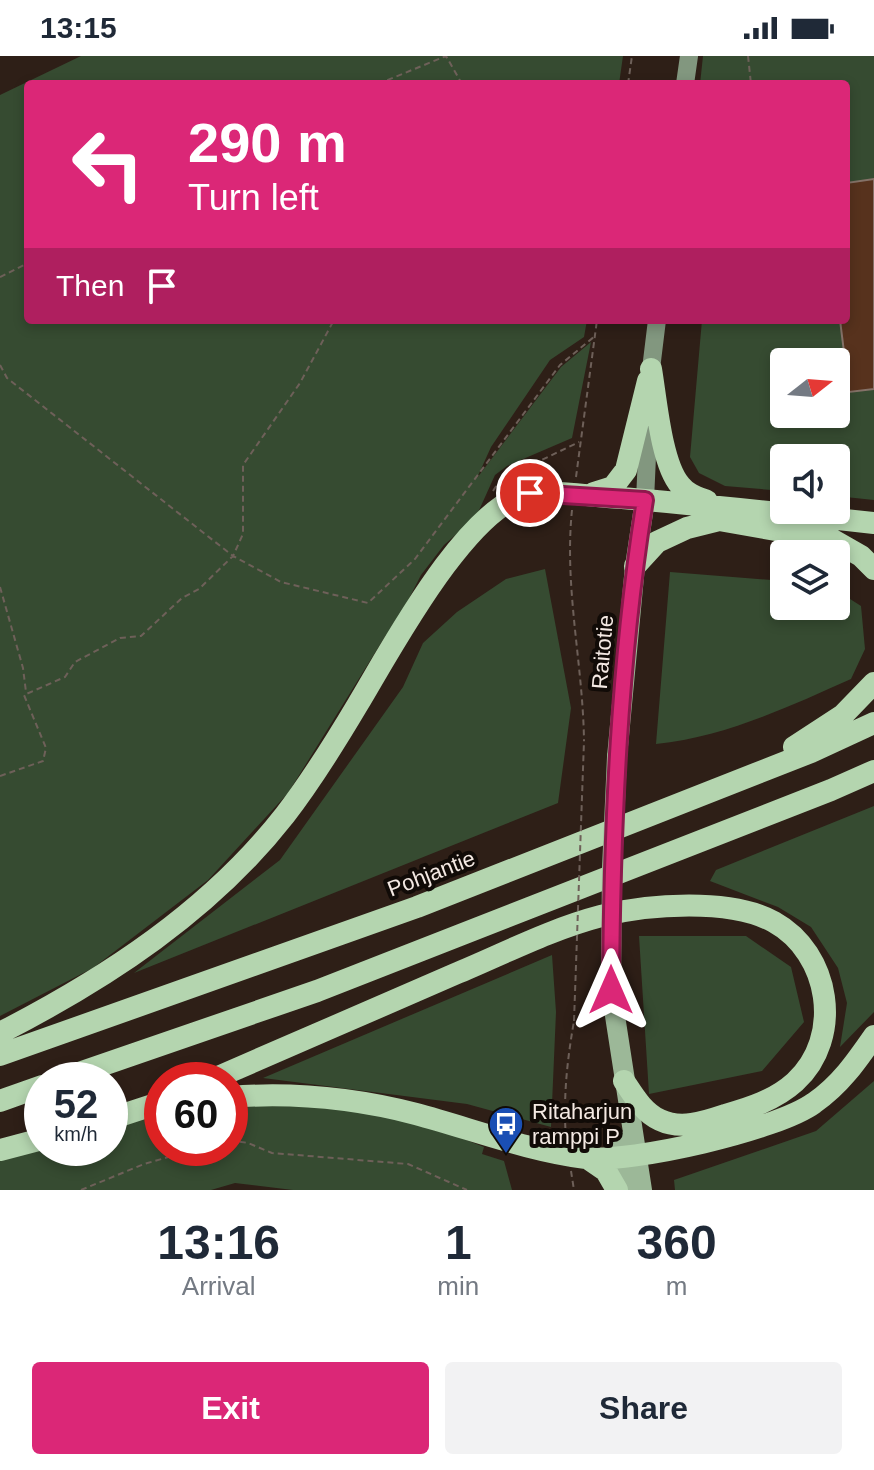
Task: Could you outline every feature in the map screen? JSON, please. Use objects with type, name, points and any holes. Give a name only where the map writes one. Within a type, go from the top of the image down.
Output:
[{"type":"highway","points":[[576,494],[613,487],[626,470],[651,369]]},
{"type":"highway","points":[[651,369],[661,435],[671,470],[689,494],[719,506]]},
{"type":"highway","points":[[0,1033],[46,1009],[160,937],[247,860],[286,814],[356,708],[414,610],[465,540],[506,505],[530,493],[576,494],[874,523]]},
{"type":"highway","points":[[635,566],[657,542],[687,528],[719,520],[833,540],[861,556],[874,569]]},
{"type":"highway","points":[[739,780],[843,715],[874,683]]},
{"type":"highway","name":"Pohjantie","points":[[0,1055],[417,907],[739,780],[874,723]]},
{"type":"highway","points":[[111,1062],[317,991],[874,771]]},
{"type":"highway","points":[[248,1064],[526,944],[601,916],[667,907],[730,909],[776,923],[804,947],[823,985],[824,1024],[815,1055],[807,1069],[784,1091],[744,1109],[698,1123],[678,1125],[650,1114],[624,1081]]},
{"type":"highway","points":[[578,1160],[628,1157],[772,1124],[812,1105],[844,1078],[874,1036]]},
{"type":"highway","points":[[0,1101],[24,1092]]},
{"type":"highway","points":[[248,1095],[343,1098],[418,1115],[578,1160],[606,1171],[617,1190]]},
{"type":"highway","points":[[0,1150],[24,1144]]},
{"type":"main road","points":[[686,80],[689,56]]},
{"type":"main road","name":"Raitotie","points":[[642,1190],[628,1157],[609,1051],[612,869],[617,757],[635,566],[645,500],[651,369],[657,324]]},
{"type":"main road","name":"Raitotie","points":[[611,990],[624,1081],[628,1157],[626,1190]]},
{"type":"path","points":[[388,80],[446,56],[460,80]]},
{"type":"path","points":[[629,80],[632,56]]},
{"type":"path","points":[[748,56],[751,80]]},
{"type":"path","points":[[0,277],[24,265]]},
{"type":"path","points":[[26,693],[65,677],[75,662],[120,638],[141,636],[182,598],[199,589],[233,556],[243,534],[243,465],[300,383],[332,324]]},
{"type":"path","points":[[567,1146],[564,1106],[566,1068],[574,1021],[584,741],[584,699],[568,572],[596,324]]},
{"type":"path","points":[[0,365],[7,378],[233,556],[281,582],[368,603],[415,559],[560,365],[595,336]]},
{"type":"path","points":[[492,493],[500,480],[581,441]]},
{"type":"path","points":[[0,587],[23,668],[24,695],[46,748],[43,761],[0,776]]},
{"type":"path","points":[[248,1143],[272,1153],[408,1164],[467,1190]]},
{"type":"path","points":[[574,1190],[578,1160]]},
{"type":"path","points":[[81,1190],[144,1164]]},
{"type":"green space","points":[[81,56],[623,56],[620,80],[31,80]]},
{"type":"green space","points":[[703,56],[874,56],[874,500],[850,497],[850,444],[770,444],[770,490],[725,486],[699,473],[690,457],[702,324],[850,324],[850,80],[700,80]]},
{"type":"green space","points":[[24,83],[24,324],[586,324],[584,337],[550,360],[491,447],[477,478],[561,367],[591,342],[572,438],[507,466],[495,475],[476,517],[444,545],[421,575],[391,634],[386,635],[288,793],[208,880],[93,968],[0,1016],[0,95]]},
{"type":"green space","points":[[545,569],[571,708],[558,803],[134,973],[280,860],[403,687],[423,643],[457,612],[506,579]]},
{"type":"green space","points":[[670,572],[770,580],[770,620],[850,620],[850,599],[861,606],[865,649],[851,679],[731,728],[656,744]]},
{"type":"green space","points":[[874,806],[874,1012],[840,1047],[847,1003],[838,968],[811,927],[778,907],[710,881],[716,870]]},
{"type":"green space","points":[[639,936],[746,936],[791,967],[804,1022],[762,1071],[649,1094]]},
{"type":"green space","points":[[552,955],[556,1012],[551,1127],[467,1104],[263,1078]]},
{"type":"green space","points":[[874,1081],[874,1190],[675,1190],[674,1180],[816,1131]]},
{"type":"green space","points":[[248,1102],[342,1105],[451,1134],[484,1147],[482,1154],[504,1161],[512,1190],[293,1190],[235,1183],[211,1190],[0,1190],[0,1155],[24,1151],[24,1166],[128,1166],[128,1121],[144,1117],[144,1166],[248,1166]]},
{"type":"building","points":[[874,179],[874,389],[850,392],[850,348],[844,348],[840,324],[850,324],[850,182]]},
{"type":"place","name":"Ritaharjun ramppi P","points":[[506,1155]]},
{"type":"route","points":[[530,493],[645,500],[635,566],[617,757],[611,990]]}]
